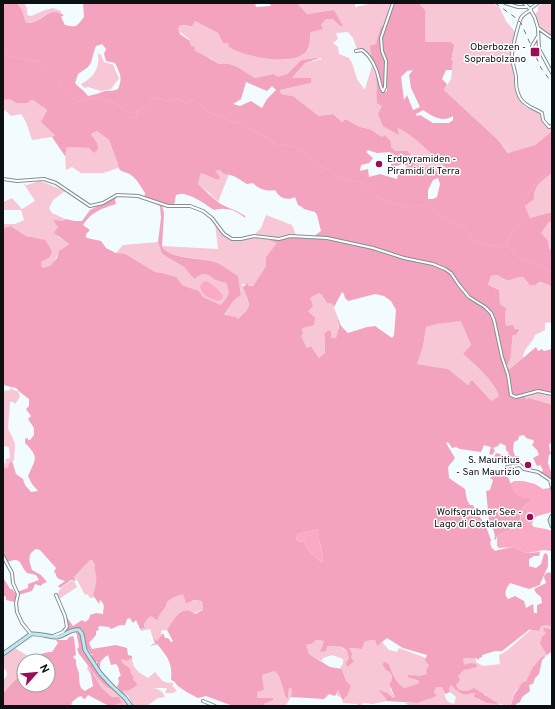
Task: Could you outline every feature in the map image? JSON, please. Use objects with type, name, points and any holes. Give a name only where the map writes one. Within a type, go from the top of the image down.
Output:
[{"type":"main road","points":[[552,516],[550,520],[552,526]]},
{"type":"main road","points":[[3,654],[31,634],[36,633],[61,636],[74,629],[79,630],[81,632],[83,646],[100,673],[131,706]]},
{"type":"street","points":[[356,51],[362,50],[366,53],[377,72],[382,90],[384,90],[386,61],[382,51],[381,38],[393,3]]},
{"type":"street","points":[[505,3],[518,7],[526,6]]},
{"type":"street","points":[[524,3],[535,18],[538,28],[539,49],[552,74]]},
{"type":"street","points":[[538,3],[521,18],[512,48],[512,58],[516,79],[515,86],[516,91],[524,103],[542,114],[544,123],[549,127],[552,126]]},
{"type":"street","points":[[538,28],[552,38]]},
{"type":"street","points":[[532,46],[538,36]]},
{"type":"street","points":[[3,179],[17,181],[44,179],[56,183],[90,206],[102,204],[117,195],[124,195],[138,196],[168,206],[196,208],[208,214],[224,234],[232,239],[241,239],[254,236],[279,239],[290,236],[327,238],[374,248],[404,258],[439,266],[451,273],[469,297],[485,307],[491,314],[494,320],[502,357],[508,375],[511,395],[516,397],[538,391],[552,394]]},
{"type":"street","points":[[507,467],[520,464],[524,468],[538,472],[550,480],[552,488]]},
{"type":"street","points":[[3,556],[12,572],[12,583],[18,594],[16,612],[22,623],[31,634]]},
{"type":"street","points":[[53,636],[63,632],[68,626],[56,595]]},
{"type":"street","points":[[203,701],[215,706]]},
{"type":"shaded area","points":[[3,3],[17,3],[22,10],[26,23],[35,22],[52,12],[55,12],[64,15],[61,17],[65,25],[76,26],[84,17],[83,3],[255,3],[256,7],[271,6],[269,3],[297,3],[307,14],[334,10],[343,26],[340,26],[332,19],[326,19],[321,25],[323,29],[310,33],[310,43],[308,49],[303,55],[294,58],[270,59],[245,54],[228,46],[229,44],[223,43],[218,33],[195,21],[192,26],[181,25],[178,28],[180,34],[190,41],[191,45],[195,48],[194,50],[219,64],[229,64],[255,78],[273,74],[278,77],[287,74],[301,60],[323,57],[305,63],[292,78],[311,78],[311,83],[280,90],[281,94],[293,96],[319,116],[333,114],[342,122],[345,119],[360,127],[370,129],[382,137],[385,135],[391,142],[391,147],[395,151],[408,151],[417,166],[430,168],[446,174],[449,173],[448,170],[412,137],[398,128],[399,135],[383,126],[378,114],[382,106],[377,103],[376,75],[383,93],[387,91],[387,60],[381,45],[384,32],[395,3],[419,3],[425,10],[425,42],[451,42],[454,45],[451,60],[453,61],[452,70],[446,70],[442,79],[447,84],[444,90],[498,140],[508,153],[535,145],[552,131],[552,173],[539,184],[534,194],[534,199],[525,206],[530,218],[552,212],[552,223],[549,222],[541,233],[548,241],[549,249],[552,248],[552,287],[540,282],[535,285],[530,285],[523,277],[505,280],[498,275],[491,276],[488,285],[499,290],[500,304],[506,308],[506,326],[513,325],[515,329],[519,329],[516,335],[513,335],[510,360],[508,364],[505,365],[494,322],[501,357],[508,375],[511,396],[516,398],[524,395],[526,399],[529,398],[552,404],[552,441],[549,445],[552,455],[549,454],[548,463],[552,475],[552,485],[551,481],[541,473],[543,470],[540,465],[537,466],[533,458],[539,455],[537,450],[532,445],[534,442],[533,440],[526,438],[524,435],[519,436],[518,440],[514,442],[513,450],[515,456],[519,456],[521,461],[515,462],[509,458],[494,457],[496,453],[506,456],[509,453],[506,450],[506,446],[500,443],[498,446],[493,448],[495,451],[492,455],[489,454],[491,447],[484,445],[481,452],[456,447],[452,448],[448,442],[446,443],[455,458],[448,467],[449,478],[465,489],[467,500],[470,505],[473,505],[476,512],[485,524],[491,540],[490,544],[492,548],[496,551],[513,547],[527,553],[540,552],[539,556],[534,556],[529,559],[529,566],[536,568],[541,564],[544,554],[546,553],[548,556],[548,566],[540,585],[529,589],[510,583],[507,587],[506,597],[508,599],[515,596],[524,601],[526,608],[533,604],[534,613],[537,613],[537,605],[542,603],[541,597],[534,589],[546,583],[544,577],[545,574],[549,572],[552,574],[552,625],[549,627],[548,625],[541,626],[539,631],[530,629],[502,651],[495,651],[482,655],[479,660],[476,658],[463,658],[464,665],[471,663],[476,664],[477,667],[464,670],[458,676],[460,680],[456,685],[459,690],[468,691],[474,688],[497,704],[488,703],[474,697],[475,693],[461,693],[451,685],[449,689],[450,692],[445,694],[442,687],[436,687],[434,692],[437,696],[417,703],[387,701],[379,690],[387,693],[393,698],[395,697],[389,684],[392,676],[382,664],[385,662],[389,664],[397,681],[405,688],[419,683],[419,681],[408,677],[408,675],[418,676],[427,674],[426,671],[429,665],[425,661],[427,655],[403,648],[387,638],[377,646],[375,640],[365,641],[362,649],[349,648],[352,654],[351,658],[354,661],[347,667],[346,663],[349,658],[345,649],[337,646],[327,646],[326,651],[320,652],[324,641],[316,640],[312,644],[306,645],[309,654],[330,667],[342,669],[346,681],[351,686],[347,696],[343,700],[338,690],[335,696],[329,694],[324,699],[291,697],[292,689],[289,688],[288,698],[286,698],[279,676],[275,671],[262,675],[264,690],[257,692],[257,697],[273,698],[273,700],[264,704],[264,706],[233,706],[206,696],[198,698],[183,690],[171,680],[170,664],[166,656],[157,644],[150,646],[155,643],[153,638],[157,641],[163,633],[165,638],[168,638],[171,642],[173,641],[167,630],[178,614],[186,610],[195,614],[203,610],[202,601],[193,600],[186,603],[183,594],[172,598],[167,602],[158,619],[156,620],[151,616],[145,623],[145,628],[140,629],[136,620],[133,623],[130,618],[127,619],[125,625],[120,625],[111,629],[109,627],[98,627],[99,630],[96,631],[96,635],[89,643],[92,649],[116,645],[127,648],[128,655],[132,656],[132,658],[127,661],[121,659],[122,662],[131,670],[130,672],[134,678],[133,679],[138,685],[128,691],[123,690],[124,694],[117,687],[119,682],[118,678],[121,675],[118,667],[116,664],[111,665],[108,655],[100,662],[102,673],[97,665],[97,661],[94,661],[91,656],[93,654],[91,654],[84,644],[83,631],[81,629],[74,628],[64,632],[68,628],[66,616],[73,626],[82,620],[85,622],[89,619],[90,615],[96,613],[103,614],[103,603],[100,600],[99,604],[93,595],[96,585],[96,578],[94,568],[95,565],[92,560],[90,560],[74,577],[76,581],[71,580],[60,588],[58,586],[65,581],[56,576],[54,572],[56,568],[40,550],[36,549],[30,555],[32,570],[41,575],[47,582],[41,586],[35,584],[32,591],[18,595],[17,592],[28,588],[28,584],[39,580],[36,575],[27,573],[18,560],[7,562],[3,554],[3,467],[8,468],[12,461],[16,474],[23,479],[25,485],[31,492],[38,491],[28,476],[35,459],[33,452],[25,443],[25,439],[28,438],[28,440],[30,440],[34,435],[34,428],[28,419],[31,416],[26,409],[29,406],[29,399],[16,388],[3,385],[3,228],[11,226],[26,236],[45,240],[52,251],[50,257],[41,262],[41,266],[44,268],[51,265],[57,258],[59,251],[69,244],[54,233],[58,227],[53,220],[63,221],[65,219],[82,221],[90,210],[117,196],[115,200],[116,204],[97,211],[86,221],[83,225],[90,230],[86,234],[86,237],[101,241],[106,248],[116,253],[125,254],[155,272],[176,277],[182,285],[199,291],[203,297],[221,305],[228,295],[226,283],[215,280],[209,275],[202,274],[194,279],[184,267],[162,254],[158,242],[161,218],[160,206],[147,200],[162,205],[164,213],[162,246],[166,251],[178,256],[217,263],[238,276],[241,295],[234,300],[224,315],[236,317],[238,319],[246,311],[249,304],[243,287],[247,283],[249,286],[253,286],[266,266],[266,257],[277,243],[269,240],[279,240],[290,236],[313,237],[321,231],[315,212],[304,209],[298,205],[295,197],[289,199],[284,198],[275,190],[263,190],[253,183],[247,184],[233,176],[224,174],[220,170],[215,171],[220,177],[218,180],[201,173],[198,184],[219,203],[242,214],[245,218],[231,210],[214,210],[196,198],[185,194],[176,195],[174,206],[144,198],[145,193],[139,183],[129,174],[119,169],[109,140],[97,131],[91,134],[97,143],[98,149],[94,153],[89,148],[67,147],[65,156],[52,137],[55,135],[41,122],[47,111],[35,101],[31,100],[27,103],[16,103],[10,99],[3,100]],"holes":[[[102,44],[106,49],[104,54],[106,61],[115,63],[121,78],[118,89],[88,96],[75,83],[78,74],[90,65],[96,46]],[[413,70],[409,75],[411,88],[420,107],[413,110],[407,95],[404,100],[401,77],[407,71]],[[246,82],[267,91],[272,86],[276,90],[267,99],[262,108],[251,101],[240,106],[233,104],[241,99]],[[423,110],[441,119],[453,116],[453,120],[449,123],[433,123],[420,115],[417,116],[416,114]],[[368,150],[377,153],[390,152],[393,157],[390,169],[402,164],[408,166],[398,172],[397,179],[380,174],[369,177],[368,169],[360,171],[361,165],[369,163],[373,158],[366,152]],[[438,178],[440,184],[437,197],[428,199],[428,190],[433,180]],[[342,292],[348,301],[375,294],[384,296],[391,301],[396,310],[394,335],[392,338],[375,326],[348,333],[341,326],[337,316],[339,326],[336,338],[331,338],[331,331],[328,330],[324,334],[325,353],[319,358],[311,346],[307,348],[301,336],[303,333],[302,328],[314,325],[315,318],[308,311],[313,306],[310,298],[319,293],[327,303],[331,303],[334,307]],[[461,321],[471,345],[463,354],[488,378],[499,396],[491,401],[472,380],[468,385],[448,369],[417,364],[423,347],[426,327]],[[319,529],[319,539],[323,558],[322,563],[307,549],[304,542],[298,541],[296,538],[298,534]]]},
{"type":"shaded area","points":[[17,3],[24,3],[27,8],[27,15],[31,16],[53,8],[61,11],[61,13],[48,13],[36,21],[26,23],[22,10]]},
{"type":"shaded area","points":[[297,3],[355,3],[355,7],[373,3],[393,3],[384,27],[381,26],[372,61],[363,49],[357,49],[353,38],[348,32],[336,33],[338,39],[333,43],[338,47],[339,54],[349,58],[357,79],[364,89],[372,66],[376,75],[376,89],[382,106],[399,134],[398,128],[412,136],[448,170],[449,173],[442,174],[417,166],[408,151],[395,151],[382,137],[370,129],[360,127],[345,119],[342,122],[333,114],[319,116],[293,96],[281,94],[280,90],[311,83],[292,78],[305,63],[322,59],[320,57],[301,60],[287,74],[278,78],[273,74],[255,78],[232,66],[219,64],[211,58],[194,50],[189,39],[179,31],[178,28],[181,25],[186,26],[195,21],[218,33],[223,43],[285,60],[303,55],[309,49],[310,33],[321,25],[326,19],[331,19],[340,26],[334,10],[307,14]]},
{"type":"shaded area","points":[[419,3],[493,3],[500,8],[506,21],[516,33],[511,50],[515,90],[524,106],[542,113],[546,123],[552,125],[552,131],[535,145],[509,153],[498,140],[444,90],[451,79],[453,62],[451,60],[451,42],[425,42],[425,10]]},
{"type":"shaded area","points":[[542,3],[552,3],[552,36],[540,27],[535,14],[538,11],[538,7]]},
{"type":"shaded area","points":[[381,26],[384,27],[380,41],[386,68],[383,89],[379,74],[372,61],[370,46],[376,44]]},
{"type":"shaded area","points":[[98,53],[101,55],[104,62],[114,65],[119,78],[111,89],[101,91],[88,87],[84,88],[81,84],[95,72],[98,63]]},
{"type":"shaded area","points":[[10,99],[16,103],[31,100],[36,101],[47,111],[55,135],[52,137],[32,140],[26,122],[21,114],[11,116],[5,110],[3,111],[3,100]]},
{"type":"shaded area","points":[[97,131],[109,140],[118,164],[118,168],[103,173],[81,173],[72,167],[66,170],[65,154],[67,147],[89,148],[94,152],[91,134]]},
{"type":"shaded area","points":[[220,170],[229,174],[218,202],[198,184],[201,173],[218,180],[219,177],[214,171]]},
{"type":"shaded area","points":[[552,173],[552,212],[530,218],[525,206],[534,199],[535,191],[539,184]]},
{"type":"shaded area","points":[[39,181],[65,191],[53,200],[49,208],[52,213],[65,219],[58,227],[57,236],[69,244],[60,251],[52,264],[44,268],[41,266],[41,262],[50,257],[45,241],[26,236],[11,226],[3,228],[3,222],[5,224],[15,224],[24,220],[21,210],[3,210],[3,202],[12,198],[22,209],[35,201],[24,184],[27,185]]},
{"type":"shaded area","points":[[266,215],[292,225],[296,235],[279,239],[256,236],[255,234],[261,228]]},
{"type":"shaded area","points":[[549,222],[552,223],[552,248],[549,249],[541,233]]},
{"type":"shaded area","points":[[215,223],[219,230],[227,237],[256,237],[278,243],[266,257],[266,266],[253,286],[241,284],[244,288],[249,305],[247,310],[238,319],[236,317],[224,316],[234,300],[241,295],[239,281],[209,261],[175,255],[169,253],[162,246],[218,249]]},
{"type":"shaded area","points":[[158,242],[162,254],[184,267],[194,279],[202,274],[210,275],[215,280],[226,283],[228,295],[221,305],[203,297],[199,291],[182,285],[162,273],[155,272],[116,253],[123,245]]},
{"type":"shaded area","points":[[498,275],[504,280],[523,277],[528,283],[535,285],[544,283],[552,287],[552,322],[545,323],[545,330],[535,335],[524,351],[523,358],[511,368],[507,369],[505,365],[510,356],[513,338],[518,329],[506,326],[506,308],[500,304],[499,290],[488,285],[491,276]]},
{"type":"shaded area","points":[[204,281],[209,282],[217,289],[223,296],[222,299],[219,301],[210,298],[203,293],[200,286]]},
{"type":"shaded area","points":[[319,293],[327,303],[331,303],[336,312],[338,328],[336,338],[331,338],[331,331],[328,330],[324,334],[325,354],[319,358],[311,346],[307,348],[300,336],[303,333],[302,328],[311,314],[308,311],[310,298]]},
{"type":"shaded area","points":[[461,320],[471,345],[464,355],[488,378],[499,396],[491,402],[472,380],[468,385],[448,369],[417,364],[423,347],[426,327]]},
{"type":"shaded area","points":[[536,347],[538,351],[542,349],[544,351],[552,349],[552,393],[539,390],[515,397],[512,395],[507,369],[511,368]]},
{"type":"shaded area","points":[[11,388],[18,391],[20,397],[15,404],[10,402],[8,429],[15,444],[14,461],[12,461],[8,468],[3,467],[3,462],[7,464],[5,462],[6,459],[10,458],[9,447],[3,446],[3,391],[10,390]]},
{"type":"shaded area","points":[[538,391],[552,394],[552,404],[529,398],[526,399],[524,395]]},
{"type":"shaded area","points":[[499,470],[508,477],[515,492],[521,496],[530,498],[530,502],[522,510],[520,516],[521,522],[512,529],[497,536],[494,540],[495,536],[493,529],[487,525],[489,520],[486,491],[490,490],[493,480],[490,478]]},
{"type":"shaded area","name":"Wolfsgrubner See - Lago di Costalovara","points":[[514,481],[523,481],[535,484],[543,489],[550,488],[552,491],[552,512],[537,516],[533,520],[532,525],[534,527],[552,531],[552,551],[544,550],[527,553],[513,547],[499,548],[497,546],[497,536],[512,529],[521,522],[522,510],[530,502],[529,498],[520,496],[513,490],[510,484]]},
{"type":"shaded area","points":[[319,529],[319,539],[323,558],[322,563],[307,549],[304,542],[298,541],[296,538],[298,534]]},
{"type":"shaded area","points":[[90,560],[92,560],[95,565],[94,568],[97,579],[93,598],[90,598],[87,594],[85,595],[74,577]]},
{"type":"shaded area","points":[[3,577],[10,589],[12,589],[17,595],[15,602],[6,600],[6,597],[3,595]]},
{"type":"shaded area","points":[[71,581],[74,581],[77,587],[59,599],[59,591]]},
{"type":"shaded area","points":[[183,594],[192,600],[202,601],[203,610],[173,620],[167,630],[161,631],[161,637],[157,641],[153,638],[150,629],[141,631],[140,629],[145,628],[145,622],[151,616],[156,620],[167,602],[172,598]]},
{"type":"shaded area","points":[[548,625],[549,627],[552,625],[552,629],[545,628],[545,651],[547,655],[537,662],[527,679],[514,694],[509,706],[500,704],[499,706],[409,706],[405,703],[417,703],[436,696],[434,692],[436,687],[442,687],[447,700],[454,704],[456,697],[450,692],[449,689],[451,685],[462,694],[476,693],[475,697],[479,700],[487,695],[468,691],[459,690],[456,685],[458,676],[464,670],[463,658],[476,658],[476,662],[483,666],[500,664],[499,655],[531,630],[539,631],[540,626]]},
{"type":"shaded area","points":[[543,629],[552,629],[552,651],[547,655],[540,643],[542,637],[546,633]]},
{"type":"shaded area","points":[[76,631],[81,635],[83,648],[103,679],[112,689],[99,679],[79,654],[77,649],[79,647]]},
{"type":"shaded area","points":[[73,636],[74,638],[76,655],[73,657],[76,660],[81,688],[85,691],[93,686],[90,669],[101,687],[112,697],[119,697],[122,703],[116,704],[117,706],[109,706],[88,695],[85,699],[82,698],[82,696],[78,697],[72,702],[71,706],[3,706],[3,693],[16,679],[16,693],[56,693],[56,653],[44,653],[52,652],[58,643],[56,640],[67,640],[69,637]]},
{"type":"shaded area","points":[[316,640],[324,641],[321,648],[329,646],[340,647],[347,651],[349,658],[351,658],[349,648],[362,649],[365,641],[375,640],[377,645],[381,641],[389,650],[397,652],[399,648],[426,658],[429,665],[427,674],[418,676],[414,680],[419,681],[419,683],[405,688],[393,675],[389,664],[382,664],[392,676],[390,689],[395,697],[393,698],[380,692],[387,701],[372,704],[363,703],[360,706],[357,704],[343,703],[342,699],[336,694],[338,689],[343,700],[346,681],[342,669],[340,668],[343,663],[343,659],[332,655],[323,658],[322,661],[309,654],[306,645],[312,644]]},
{"type":"shaded area","points":[[15,648],[23,653],[16,653],[16,679],[3,693],[3,679],[6,678],[7,674],[3,667],[3,656]]},
{"type":"shaded area","points":[[546,656],[542,660],[539,674],[535,678],[533,684],[529,685],[530,691],[522,697],[516,706],[509,706],[514,695],[522,683],[526,681],[533,667],[542,657]]},
{"type":"shaded area","points":[[132,658],[133,665],[139,672],[148,678],[155,672],[164,682],[173,683],[174,684],[172,685],[177,691],[173,693],[165,693],[167,688],[151,688],[160,690],[165,697],[158,698],[148,705],[152,706],[133,705],[122,689],[128,691],[138,685],[121,659],[127,661]]},
{"type":"shaded area","points":[[88,665],[100,680],[121,695],[129,706],[117,706],[112,697],[101,687],[90,670],[91,675],[87,669]]},
{"type":"shaded area","points":[[275,671],[279,676],[286,698],[288,698],[289,688],[292,689],[291,697],[285,706],[264,706],[264,704],[273,700],[257,697],[257,692],[264,690],[262,675]]},
{"type":"waterway","points":[[3,53],[10,56],[41,62],[58,78],[63,88],[77,102],[97,97],[119,105],[128,116],[133,119],[137,116],[137,111],[149,105],[155,98],[168,101],[174,98],[186,103],[194,100],[203,106],[207,112],[248,127],[278,145],[296,148],[305,154],[311,162],[329,169],[334,176],[359,182],[371,188],[376,196],[388,202],[407,207],[423,205],[436,211],[448,221],[464,228],[474,241],[485,245],[499,247],[507,246],[520,259],[531,261],[548,269],[552,273]]},
{"type":"waterway","points":[[507,245],[507,242],[523,217],[520,207],[537,181],[552,170]]},
{"type":"railway","points":[[495,3],[521,23],[541,68],[552,83]]},
{"type":"place","name":"Oberbozen - Soprabolzano","points":[[535,52]]},
{"type":"place","name":"Erdpyramiden - Piramidi di Terra","points":[[379,164]]},
{"type":"place","name":"S. Mauritius - San Maurizio","points":[[528,465]]},
{"type":"place","name":"Wolfsgrubner See - Lago di Costalovara","points":[[530,517]]}]
